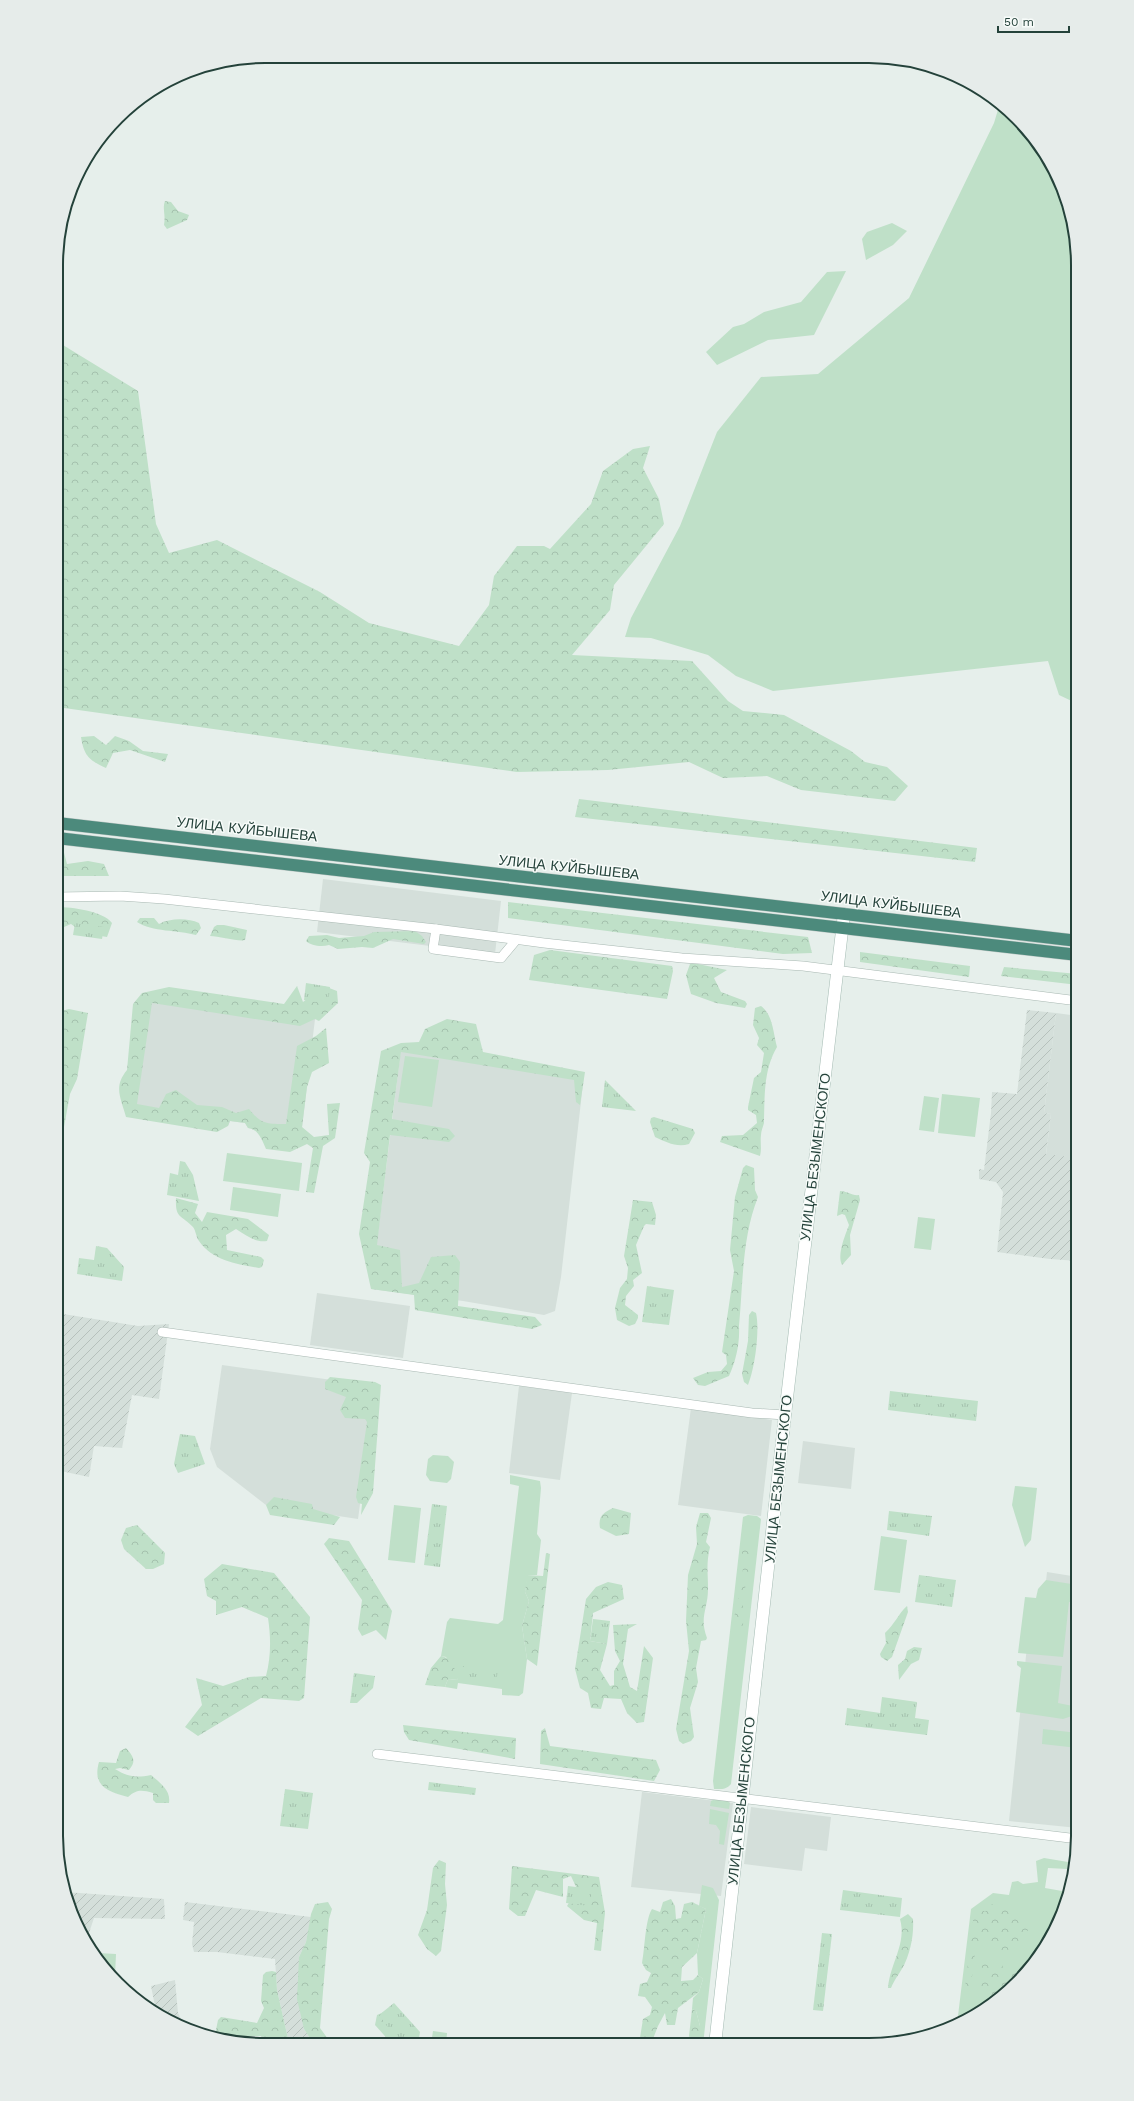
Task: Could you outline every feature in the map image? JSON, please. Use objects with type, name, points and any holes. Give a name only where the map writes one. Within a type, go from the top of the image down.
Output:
[{"type":"highway","name":"УЛИЦА КУЙБЫШЕВА","points":[[63,824],[1071,940]]},
{"type":"highway","name":"УЛИЦА КУЙБЫШЕВА","points":[[63,839],[1071,954]]},
{"type":"main road","name":"УЛИЦА БЕЗЫМЕНСКОГО","points":[[716,2038],[741,1797],[844,914]]},
{"type":"street","points":[[63,897],[120,896],[164,899],[682,958],[803,966],[1071,1001]]},
{"type":"street","points":[[436,929],[433,949],[501,958],[516,940]]},
{"type":"street","points":[[162,1332],[746,1412],[785,1415]]},
{"type":"street","points":[[377,1754],[1071,1838]]},
{"type":"shaded area","points":[[323,879],[501,901],[495,954],[317,932]]},
{"type":"shaded area","points":[[145,995],[315,1019],[301,1136],[248,1128],[245,1123],[230,1121],[228,1126],[129,1112]]},
{"type":"shaded area","points":[[1027,1010],[1056,1013],[1044,1113],[1051,1114],[1046,1154],[1071,1157],[1071,1260],[997,1252],[1003,1192],[996,1182],[979,1179],[979,1169],[984,1170],[992,1092],[1017,1094]]},
{"type":"shaded area","points":[[1056,1013],[1071,1015],[1071,1157],[1046,1155],[1051,1114],[1044,1113]]},
{"type":"shaded area","points":[[401,1049],[584,1075],[561,1277],[555,1311],[544,1315],[463,1301],[371,1289]]},
{"type":"shaded area","points":[[317,1293],[410,1306],[403,1358],[310,1345]]},
{"type":"shaded area","points":[[63,1314],[138,1326],[169,1324],[159,1399],[132,1395],[122,1448],[94,1446],[89,1477],[63,1471]]},
{"type":"shaded area","points":[[222,1365],[376,1386],[358,1519],[266,1505],[217,1467],[210,1449]]},
{"type":"shaded area","points":[[519,1386],[572,1393],[560,1480],[509,1473]]},
{"type":"shaded area","points":[[691,1408],[772,1420],[761,1516],[678,1505]]},
{"type":"shaded area","points":[[803,1441],[855,1448],[851,1489],[798,1483]]},
{"type":"shaded area","points":[[1047,1572],[1071,1576],[1071,1827],[1009,1821],[1030,1617],[1042,1618]]},
{"type":"shaded area","points":[[642,1792],[733,1803],[721,1896],[631,1887]]},
{"type":"shaded area","points":[[751,1807],[831,1817],[827,1851],[805,1848],[802,1871],[744,1864]]},
{"type":"shaded area","points":[[71,1892],[164,1899],[165,1919],[94,1918],[89,1934],[78,1914]]},
{"type":"shaded area","points":[[185,1902],[311,1917],[306,1942],[299,1957],[304,2029],[310,2038],[288,2038],[277,1990],[275,1959],[217,1952],[194,1952],[192,1944],[194,1922],[183,1920]]},
{"type":"shaded area","points":[[175,1980],[178,2013],[182,2020],[155,2005],[151,1986]]},
{"type":"green space","points":[[998,110],[1021,132],[1044,164],[1056,187],[1064,212],[1071,251],[1071,701],[1059,695],[1048,661],[773,691],[736,676],[708,655],[651,638],[625,637],[631,618],[680,526],[717,432],[761,377],[818,374],[909,298],[994,123]]},
{"type":"green space","points":[[165,201],[171,202],[178,211],[189,215],[187,220],[167,229],[164,225]]},
{"type":"green space","points":[[892,223],[907,231],[893,245],[866,260],[862,239],[867,232]]},
{"type":"green space","points":[[846,271],[814,335],[768,340],[717,365],[706,352],[733,327],[744,324],[764,312],[801,302],[827,272]]},
{"type":"green space","points":[[63,345],[138,391],[156,524],[169,553],[217,540],[320,592],[369,623],[459,646],[489,605],[494,576],[517,546],[544,546],[550,549],[591,504],[603,471],[633,449],[650,446],[643,468],[659,499],[664,524],[614,585],[610,610],[572,655],[692,661],[728,701],[743,711],[784,715],[851,751],[865,762],[887,767],[908,786],[895,801],[801,790],[767,776],[723,778],[689,762],[608,770],[517,772],[63,708]]},
{"type":"green space","points":[[94,736],[106,745],[115,736],[129,741],[143,751],[168,754],[165,762],[130,750],[113,753],[106,768],[91,760],[84,749],[81,737]]},
{"type":"green space","points":[[579,799],[977,848],[975,862],[575,817]]},
{"type":"green space","points":[[63,849],[67,864],[88,861],[104,864],[109,876],[63,876]]},
{"type":"green space","points":[[508,902],[808,937],[812,953],[783,954],[508,918]]},
{"type":"green space","points":[[63,907],[87,910],[102,915],[112,923],[107,937],[83,933],[71,924],[63,927]]},
{"type":"green space","points":[[140,918],[154,918],[159,924],[179,919],[190,920],[199,923],[201,928],[196,935],[150,928],[137,922]]},
{"type":"green space","points":[[75,923],[104,927],[102,939],[73,935]]},
{"type":"green space","points":[[217,925],[247,930],[245,940],[210,936],[214,927]]},
{"type":"green space","points":[[415,931],[422,936],[426,942],[424,944],[393,939],[373,948],[362,947],[338,949],[329,945],[314,945],[306,941],[309,936],[327,935],[339,938],[364,936],[374,932]]},
{"type":"green space","points":[[550,950],[672,966],[673,971],[667,999],[529,980],[534,955]]},
{"type":"green space","points":[[860,952],[970,966],[969,977],[860,962]]},
{"type":"green space","points":[[693,963],[727,970],[714,978],[721,992],[745,1001],[747,1004],[745,1008],[716,1003],[691,994],[686,975],[690,964]]},
{"type":"green space","points":[[1004,967],[1071,973],[1071,984],[1001,976]]},
{"type":"green space","points":[[306,983],[330,987],[328,1004],[304,1000]]},
{"type":"green space","points":[[297,986],[303,1002],[324,986],[337,991],[338,1003],[319,1021],[315,1019],[300,1026],[152,1003],[137,1104],[159,1108],[166,1094],[176,1090],[197,1105],[222,1107],[236,1113],[249,1109],[257,1118],[264,1122],[286,1124],[297,1046],[316,1036],[326,1028],[329,1063],[312,1072],[307,1087],[302,1127],[314,1137],[329,1135],[327,1104],[340,1103],[335,1138],[323,1146],[314,1193],[306,1192],[313,1148],[307,1144],[290,1152],[266,1149],[257,1133],[248,1128],[245,1123],[230,1121],[228,1126],[217,1132],[126,1117],[120,1098],[119,1087],[120,1082],[127,1070],[133,1004],[142,993],[169,987],[284,1004]]},
{"type":"green space","points":[[761,1006],[768,1014],[770,1019],[777,1047],[772,1056],[767,1075],[760,1156],[720,1142],[722,1136],[743,1135],[757,1123],[756,1115],[748,1110],[748,1107],[754,1078],[761,1072],[764,1053],[757,1045],[759,1038],[753,1025],[755,1008]]},
{"type":"green space","points":[[69,1009],[88,1013],[77,1079],[70,1094],[63,1127],[63,1010]]},
{"type":"green space","points":[[447,1019],[476,1024],[483,1052],[585,1072],[580,1105],[576,1102],[574,1080],[401,1052],[392,1119],[449,1129],[455,1136],[449,1142],[390,1135],[377,1245],[400,1250],[402,1287],[419,1283],[431,1257],[455,1255],[460,1262],[458,1306],[535,1317],[542,1325],[532,1329],[415,1310],[414,1295],[371,1289],[359,1234],[370,1162],[364,1153],[381,1051],[401,1043],[419,1042],[425,1029]]},
{"type":"green space","points":[[405,1056],[439,1060],[432,1107],[398,1102]]},
{"type":"green space","points":[[605,1080],[636,1111],[602,1107]]},
{"type":"green space","points":[[942,1094],[980,1098],[975,1137],[938,1133]]},
{"type":"green space","points":[[924,1096],[939,1098],[934,1132],[919,1130]]},
{"type":"green space","points":[[654,1117],[693,1129],[695,1133],[689,1144],[676,1145],[655,1137],[650,1122],[651,1118]]},
{"type":"green space","points":[[227,1153],[302,1163],[299,1191],[223,1181]]},
{"type":"green space","points":[[180,1161],[185,1162],[193,1175],[199,1201],[167,1195],[170,1173],[178,1175]]},
{"type":"green space","points":[[746,1165],[754,1168],[755,1190],[758,1197],[746,1244],[737,1352],[729,1376],[705,1386],[698,1385],[693,1378],[708,1372],[721,1371],[727,1364],[726,1355],[722,1352],[734,1271],[730,1250],[735,1197],[743,1168]]},
{"type":"green space","points":[[233,1187],[281,1194],[278,1217],[230,1210]]},
{"type":"green space","points":[[840,1191],[859,1195],[860,1200],[850,1235],[851,1255],[842,1265],[840,1256],[841,1250],[849,1225],[845,1215],[842,1214],[837,1216]]},
{"type":"green space","points":[[176,1198],[198,1204],[195,1213],[202,1222],[207,1212],[248,1219],[269,1235],[267,1241],[258,1241],[236,1229],[226,1235],[227,1250],[261,1257],[264,1260],[262,1267],[259,1268],[234,1263],[211,1253],[199,1241],[193,1227],[178,1213]]},
{"type":"green space","points":[[633,1200],[652,1202],[656,1215],[655,1225],[646,1224],[644,1226],[636,1245],[642,1273],[633,1280],[634,1286],[626,1296],[625,1305],[638,1315],[635,1324],[629,1326],[617,1320],[615,1308],[620,1288],[627,1279],[628,1268],[624,1256]]},
{"type":"green space","points":[[918,1217],[935,1219],[931,1250],[914,1248]]},
{"type":"green space","points":[[96,1246],[107,1248],[124,1267],[122,1281],[77,1274],[79,1258],[94,1260]]},
{"type":"green space","points":[[647,1286],[674,1290],[669,1325],[642,1322]]},
{"type":"green space","points":[[752,1311],[756,1313],[757,1339],[753,1369],[748,1385],[744,1382],[742,1374],[748,1341],[749,1315]]},
{"type":"green space","points":[[330,1377],[375,1382],[381,1385],[373,1493],[361,1515],[362,1504],[358,1503],[356,1497],[367,1422],[365,1419],[345,1418],[340,1410],[346,1397],[325,1389],[325,1382]]},
{"type":"green space","points":[[890,1391],[978,1401],[976,1421],[888,1410]]},
{"type":"green space","points":[[180,1434],[195,1436],[205,1464],[178,1473],[174,1464]]},
{"type":"green space","points":[[433,1455],[448,1456],[454,1462],[451,1479],[447,1483],[430,1481],[426,1475],[428,1459]]},
{"type":"green space","points":[[510,1475],[540,1481],[541,1488],[537,1534],[541,1540],[537,1575],[528,1575],[525,1592],[529,1601],[522,1626],[527,1659],[523,1693],[519,1696],[502,1695],[502,1689],[458,1683],[457,1689],[445,1687],[448,1679],[458,1680],[446,1657],[441,1656],[447,1622],[450,1618],[498,1624],[503,1620],[519,1486],[510,1484]]},
{"type":"green space","points":[[1015,1486],[1037,1488],[1031,1540],[1025,1547],[1012,1505]]},
{"type":"green space","points":[[274,1497],[312,1504],[313,1509],[340,1517],[334,1525],[270,1515],[266,1505]]},
{"type":"green space","points":[[432,1504],[447,1506],[440,1567],[424,1565]]},
{"type":"green space","points":[[394,1505],[421,1508],[415,1563],[388,1560]]},
{"type":"green space","points":[[613,1508],[631,1513],[629,1534],[616,1536],[600,1528],[602,1515]]},
{"type":"green space","points":[[889,1511],[932,1516],[929,1536],[887,1530]]},
{"type":"green space","points":[[700,1513],[708,1513],[711,1518],[706,1542],[710,1547],[708,1563],[708,1596],[704,1619],[707,1638],[706,1640],[701,1641],[696,1668],[698,1682],[690,1708],[694,1737],[691,1741],[683,1744],[679,1741],[676,1729],[689,1651],[686,1621],[688,1575],[697,1544],[696,1527]]},
{"type":"green space","points":[[748,1515],[757,1516],[761,1519],[731,1784],[725,1788],[714,1789],[713,1781],[743,1517]]},
{"type":"green space","points":[[137,1525],[165,1553],[164,1564],[153,1569],[146,1569],[124,1549],[121,1540],[126,1528]]},
{"type":"green space","points":[[881,1536],[907,1540],[900,1593],[874,1590]]},
{"type":"green space","points":[[329,1538],[349,1541],[392,1611],[386,1640],[376,1630],[362,1636],[358,1629],[362,1600],[324,1544]]},
{"type":"green space","points":[[747,1544],[750,1560],[743,1601],[743,1623],[740,1630],[734,1627],[733,1622],[743,1578],[742,1550]]},
{"type":"green space","points":[[546,1553],[550,1554],[537,1666],[527,1659],[522,1626],[529,1601],[525,1592],[527,1575],[543,1576]]},
{"type":"green space","points":[[222,1564],[274,1573],[310,1617],[304,1698],[299,1701],[261,1698],[198,1736],[185,1727],[202,1705],[196,1678],[223,1686],[249,1677],[266,1676],[270,1655],[268,1618],[242,1607],[216,1615],[216,1601],[207,1596],[204,1579]]},
{"type":"green space","points":[[919,1575],[956,1580],[952,1607],[915,1602]]},
{"type":"green space","points":[[1046,1580],[1071,1584],[1071,1602],[1069,1602],[1063,1657],[1018,1653],[1025,1597],[1036,1598],[1038,1589]]},
{"type":"green space","points":[[608,1582],[622,1585],[624,1599],[593,1613],[590,1641],[607,1644],[600,1670],[610,1686],[614,1685],[614,1671],[620,1661],[615,1651],[613,1625],[637,1624],[628,1629],[623,1664],[630,1687],[637,1691],[644,1646],[653,1658],[644,1722],[637,1723],[627,1713],[621,1699],[604,1698],[601,1709],[591,1708],[588,1693],[580,1688],[575,1669],[586,1599],[596,1587]]},
{"type":"green space","points":[[907,1606],[908,1612],[892,1657],[887,1661],[881,1657],[880,1654],[886,1643],[885,1633]]},
{"type":"green space","points":[[593,1619],[610,1621],[607,1644],[590,1641]]},
{"type":"green space","points":[[914,1647],[922,1648],[919,1660],[911,1664],[899,1680],[898,1665],[905,1659],[907,1651]]},
{"type":"green space","points":[[441,1656],[445,1657],[451,1662],[458,1680],[448,1679],[445,1687],[425,1685],[431,1668]]},
{"type":"green space","points":[[1017,1661],[1062,1666],[1058,1703],[1071,1706],[1071,1716],[1063,1719],[1016,1712],[1021,1668],[1017,1665]]},
{"type":"green space","points":[[463,1666],[498,1670],[496,1683],[461,1678]]},
{"type":"green space","points":[[354,1673],[375,1676],[373,1688],[357,1703],[350,1703]]},
{"type":"green space","points":[[882,1697],[917,1702],[915,1718],[929,1720],[927,1735],[845,1725],[847,1708],[880,1713]]},
{"type":"green space","points":[[403,1725],[516,1738],[515,1759],[409,1740],[404,1732]]},
{"type":"green space","points":[[545,1728],[550,1746],[656,1760],[660,1770],[654,1781],[540,1764],[541,1731]]},
{"type":"green space","points":[[1043,1729],[1071,1732],[1071,1747],[1042,1744]]},
{"type":"green space","points":[[126,1748],[131,1754],[133,1764],[129,1770],[120,1768],[115,1769],[132,1776],[151,1775],[167,1791],[169,1803],[156,1803],[153,1800],[153,1793],[146,1791],[137,1791],[128,1797],[114,1793],[103,1787],[98,1777],[97,1770],[99,1762],[116,1763],[120,1751]]},
{"type":"green space","points":[[429,1782],[476,1788],[475,1795],[428,1790]]},
{"type":"green space","points":[[285,1789],[313,1793],[308,1829],[280,1826]]},
{"type":"green space","points":[[715,1799],[727,1800],[730,1803],[729,1809],[710,1806],[711,1801]]},
{"type":"green space","points":[[710,1809],[729,1813],[724,1845],[719,1844],[720,1831],[716,1825],[709,1824]]},
{"type":"green space","points":[[1044,1858],[1068,1862],[1067,1869],[1048,1868],[1045,1888],[1062,1891],[1063,1892],[1056,1914],[1037,1948],[1012,1979],[981,2004],[958,2018],[971,1909],[993,1893],[1009,1895],[1012,1882],[1018,1881],[1023,1884],[1038,1882],[1036,1861]]},
{"type":"green space","points":[[439,1860],[446,1863],[445,1884],[447,1905],[441,1951],[436,1956],[427,1949],[418,1935],[427,1910],[433,1868]]},
{"type":"green space","points":[[512,1866],[599,1877],[605,1913],[601,1951],[594,1950],[597,1923],[584,1920],[567,1906],[577,1889],[571,1876],[563,1879],[563,1897],[536,1890],[525,1916],[518,1916],[509,1909]]},
{"type":"green space","points":[[702,1885],[713,1888],[719,1900],[704,2038],[696,2038],[700,2026],[696,2011],[692,2009],[693,1998],[699,1992],[703,1979],[698,1975],[697,1953],[706,1909],[699,1906]]},
{"type":"green space","points":[[568,1886],[592,1889],[590,1906],[566,1903]]},
{"type":"green space","points":[[843,1890],[902,1898],[900,1917],[840,1910]]},
{"type":"green space","points":[[671,1899],[675,1906],[676,1919],[681,1918],[684,1904],[692,1902],[706,1909],[697,1953],[682,1967],[681,1981],[693,1980],[698,1975],[703,1979],[699,1992],[678,2008],[675,2025],[667,2025],[665,2013],[653,2038],[640,2038],[643,2019],[650,2015],[652,2007],[645,1997],[638,1996],[640,1984],[647,1982],[651,1973],[646,1970],[642,1963],[648,1920],[652,1909],[660,1912],[663,1902]]},
{"type":"green space","points":[[328,1902],[332,1909],[329,1919],[320,2028],[327,2038],[310,2038],[304,2029],[297,1999],[299,1957],[306,1942],[311,1914],[315,1904]]},
{"type":"green space","points":[[990,1904],[996,1905],[1000,1910],[1006,1909],[1030,1928],[1012,1948],[1001,1953],[982,1944],[977,1946],[970,1987],[968,1993],[964,1996],[974,1913],[980,1907],[985,1912]]},
{"type":"green space","points":[[908,1914],[913,1919],[912,1941],[903,1966],[891,1988],[888,1988],[889,1979],[900,1945],[902,1928],[900,1919]]},
{"type":"green space","points":[[822,1933],[832,1934],[823,2011],[813,2010]]},
{"type":"green space","points":[[101,1953],[116,1954],[115,1971]]},
{"type":"green space","points":[[987,1959],[992,1964],[1001,1960],[1003,1968],[1018,1973],[991,1996],[981,1987],[982,1963]]},
{"type":"green space","points":[[266,1972],[276,1972],[277,1990],[288,2038],[241,2036],[216,2032],[218,2020],[221,2017],[257,2023],[264,2008],[261,2001],[263,1975]]},
{"type":"green space","points":[[394,2003],[420,2032],[419,2038],[396,2038],[379,2015]]},
{"type":"green space","points":[[692,2009],[696,2011],[700,2026],[700,2035],[697,2038],[692,2038],[689,2036]]},
{"type":"green space","points":[[384,2012],[405,2038],[387,2038],[375,2025],[377,2015]]},
{"type":"green space","points":[[433,2031],[447,2033],[447,2038],[432,2038]]}]
